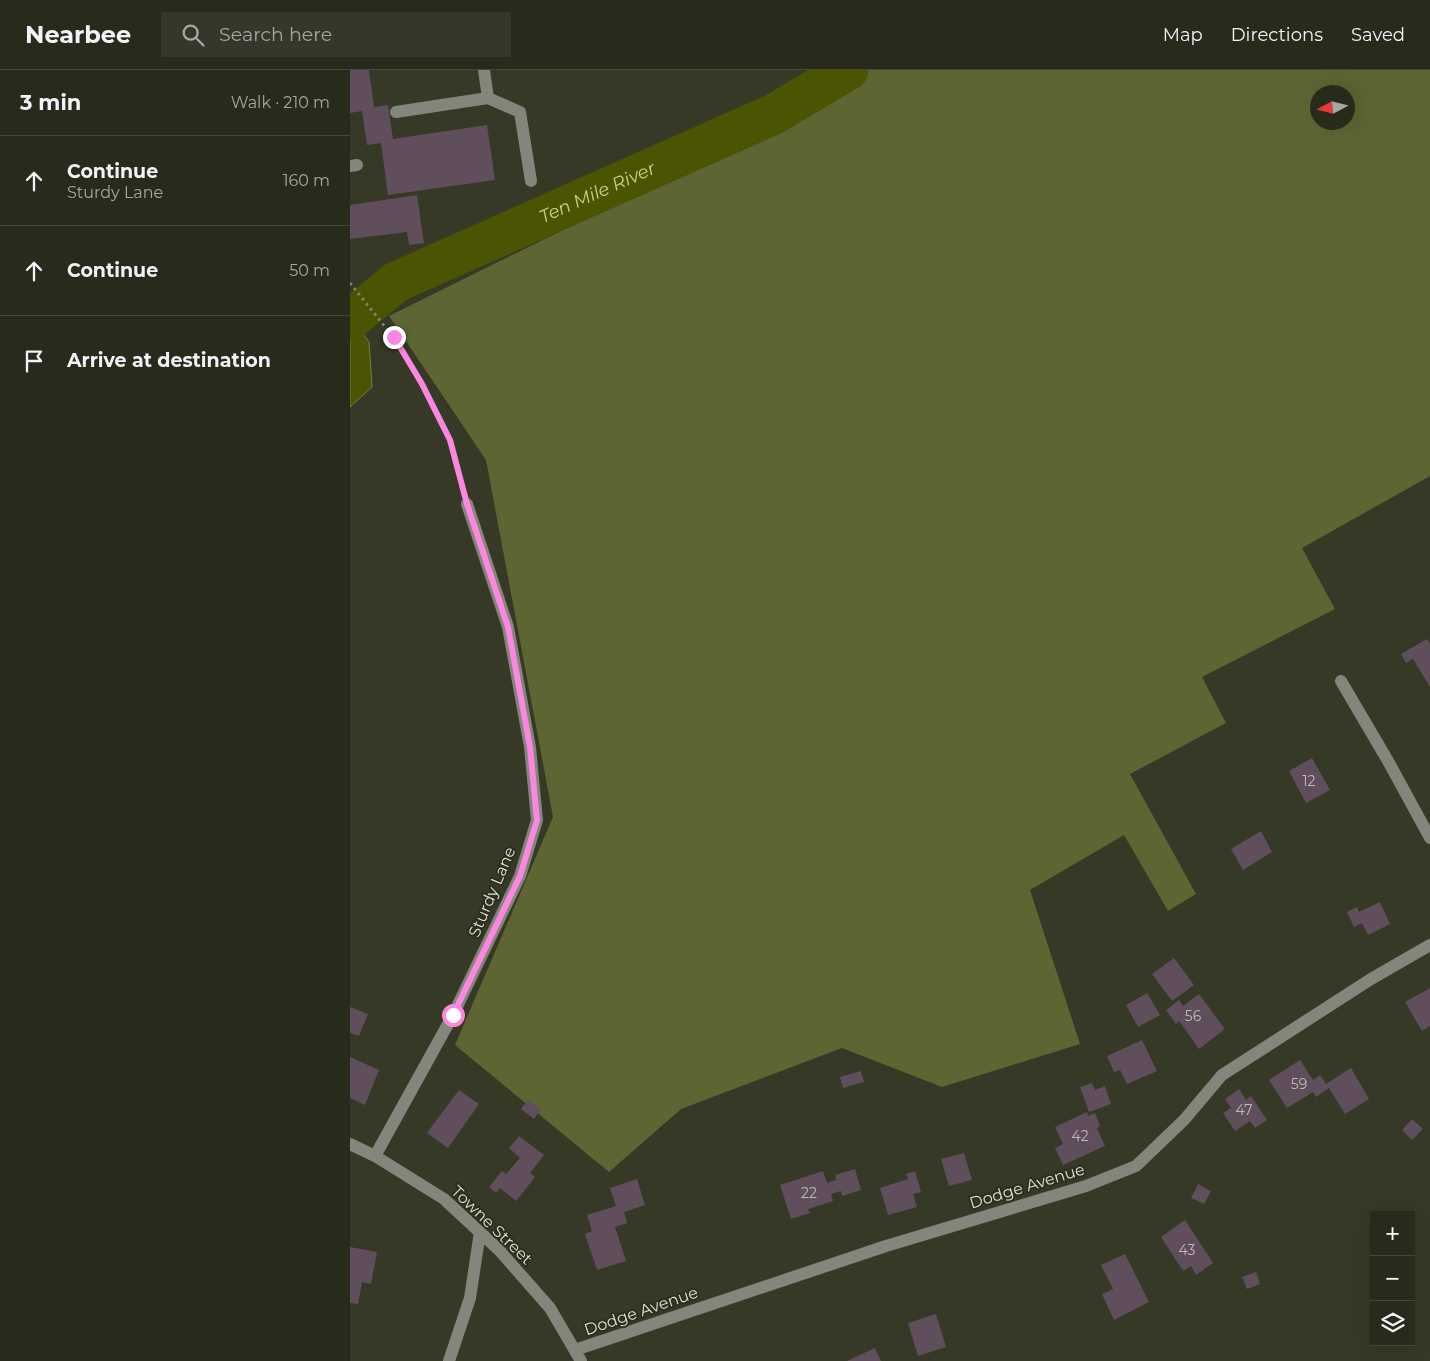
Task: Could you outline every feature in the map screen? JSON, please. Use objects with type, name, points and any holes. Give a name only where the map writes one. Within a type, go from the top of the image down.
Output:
[{"type":"street","points":[[484,70],[488,98]]},
{"type":"street","points":[[396,112],[488,98],[520,112],[531,181]]},
{"type":"street","name":"Sturdy Lane","points":[[375,1156],[453,1015],[520,876],[537,820],[530,747],[508,627],[467,504]]},
{"type":"street","points":[[1341,681],[1430,838]]},
{"type":"street","name":"Dodge Avenue","points":[[578,1356],[886,1246],[1086,1186],[1136,1166],[1184,1120],[1222,1075],[1371,979],[1430,945]]},
{"type":"street","name":"Towne Street","points":[[350,1144],[375,1156],[444,1199],[480,1232],[499,1250],[550,1308],[578,1356]]},
{"type":"street","points":[[449,1361],[470,1298],[480,1232]]},
{"type":"path","points":[[350,283],[394,337],[422,384],[450,440],[467,504]]},
{"type":"shaded area","points":[[820,70],[1430,70],[1430,476],[1302,548],[1335,609],[1202,677],[1226,723],[1130,774],[1196,894],[1168,911],[1124,835],[1030,890],[1080,1044],[942,1087],[842,1048],[681,1109],[609,1172],[455,1045],[553,817],[486,460],[389,316],[686,169]]},
{"type":"shaded area","points":[[350,316],[369,342],[372,387],[350,407]]},
{"type":"building","points":[[350,70],[369,70],[374,107],[388,105],[393,139],[487,125],[495,180],[388,195],[381,143],[367,145],[362,111],[350,113]]},
{"type":"building","points":[[417,195],[424,243],[409,245],[407,232],[350,239],[350,205]]},
{"type":"building","points":[[1427,639],[1430,643],[1430,687],[1413,659],[1406,663],[1401,654]]},
{"type":"building","points":[[1312,758],[1330,790],[1306,803],[1289,771]]},
{"type":"building","points":[[1261,831],[1272,852],[1243,870],[1231,849]]},
{"type":"building","points":[[1380,902],[1390,924],[1368,935],[1362,923],[1354,927],[1347,912],[1357,907],[1359,912]]},
{"type":"building","points":[[1174,958],[1194,985],[1172,1001],[1152,974]]},
{"type":"building","points":[[1430,988],[1430,1026],[1422,1031],[1405,1002]]},
{"type":"building","points":[[1147,993],[1160,1015],[1138,1027],[1126,1005]]},
{"type":"building","points":[[1199,994],[1225,1029],[1199,1049],[1179,1021],[1176,1024],[1166,1010],[1179,1000],[1183,1006]]},
{"type":"building","points":[[350,1007],[368,1014],[359,1036],[350,1033]]},
{"type":"building","points":[[1142,1040],[1157,1071],[1127,1084],[1120,1070],[1114,1072],[1107,1056]]},
{"type":"building","points":[[350,1057],[379,1070],[365,1105],[350,1098]]},
{"type":"building","points":[[1300,1060],[1313,1080],[1320,1075],[1326,1084],[1351,1068],[1369,1099],[1345,1114],[1329,1088],[1316,1097],[1313,1092],[1287,1108],[1269,1080]]},
{"type":"building","points":[[861,1071],[864,1082],[843,1088],[840,1077]]},
{"type":"building","points":[[1092,1083],[1095,1090],[1105,1086],[1111,1104],[1089,1112],[1080,1087]]},
{"type":"building","points":[[1239,1089],[1246,1100],[1251,1096],[1267,1120],[1255,1128],[1250,1121],[1235,1131],[1223,1113],[1231,1108],[1225,1099]]},
{"type":"building","points":[[459,1090],[479,1104],[448,1148],[427,1133]]},
{"type":"building","points":[[528,1100],[541,1109],[534,1119],[521,1109]]},
{"type":"building","points":[[1087,1112],[1088,1116],[1095,1113],[1100,1126],[1097,1128],[1105,1146],[1063,1165],[1055,1148],[1063,1144],[1055,1127]]},
{"type":"building","points":[[1412,1119],[1423,1129],[1412,1140],[1402,1130]]},
{"type":"building","points":[[519,1136],[544,1155],[530,1173],[535,1177],[516,1201],[500,1188],[496,1193],[489,1187],[502,1171],[506,1174],[520,1158],[509,1148]]},
{"type":"building","points":[[964,1153],[972,1180],[949,1186],[941,1159]]},
{"type":"building","points":[[855,1169],[861,1190],[842,1196],[841,1191],[831,1194],[833,1201],[808,1209],[810,1213],[791,1219],[780,1185],[823,1171],[827,1183],[836,1180],[835,1175]]},
{"type":"building","points":[[915,1171],[921,1192],[913,1194],[917,1207],[888,1215],[880,1188],[908,1179],[906,1174]]},
{"type":"building","points":[[637,1179],[645,1205],[624,1212],[627,1223],[615,1227],[626,1261],[597,1270],[585,1234],[592,1231],[587,1215],[616,1206],[610,1188]]},
{"type":"building","points":[[1198,1184],[1211,1191],[1204,1204],[1191,1198]]},
{"type":"building","points":[[1185,1220],[1213,1263],[1196,1275],[1191,1266],[1183,1271],[1161,1237]]},
{"type":"building","points":[[350,1247],[377,1252],[371,1284],[362,1282],[358,1304],[350,1303]]},
{"type":"building","points":[[1125,1254],[1149,1302],[1114,1320],[1102,1294],[1113,1289],[1101,1265]]},
{"type":"building","points":[[1256,1272],[1260,1284],[1247,1289],[1242,1277]]},
{"type":"building","points":[[936,1314],[946,1347],[918,1356],[908,1323]]},
{"type":"building","points":[[875,1348],[881,1361],[847,1361]]},
{"type":"waterway","name":"Ten Mile River","points":[[350,320],[396,282],[774,114],[848,70]]},
{"type":"route","points":[[394,337],[422,384],[450,440],[467,504],[508,627],[530,747],[537,820],[520,876],[453,1015]]}]
